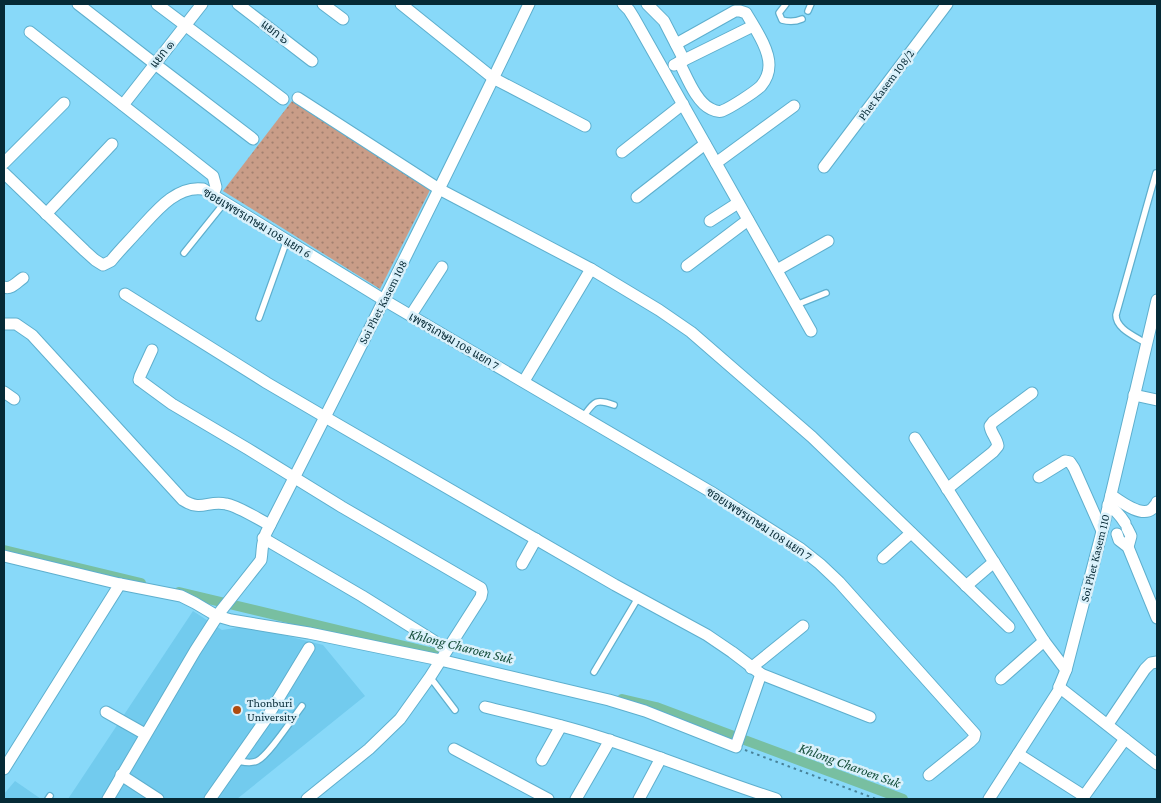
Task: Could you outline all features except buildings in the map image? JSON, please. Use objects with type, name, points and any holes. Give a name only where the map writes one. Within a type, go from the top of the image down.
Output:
[{"type":"street","points":[[78,4],[254,139]]},
{"type":"street","points":[[157,4],[283,99]]},
{"type":"street","name":"แยก ๑","points":[[123,105],[202,4]]},
{"type":"street","name":"แยก ๖","points":[[238,4],[312,60]]},
{"type":"street","points":[[323,4],[343,19]]},
{"type":"street","points":[[401,4],[493,78],[585,126]]},
{"type":"street","name":"Soi Phet Kasem 108","points":[[108,799],[218,614],[261,560],[263,538],[439,190],[529,4]]},
{"type":"street","points":[[627,4],[811,331]]},
{"type":"street","points":[[647,4],[664,21],[702,103],[710,109],[722,111],[750,95],[767,78],[769,67],[768,55],[746,13],[736,11],[676,44]]},
{"type":"street","name":"Phet Kasem 108/2","points":[[824,167],[947,4]]},
{"type":"street","points":[[663,70],[753,26]]},
{"type":"street","points":[[30,32],[213,176],[216,187],[213,194]]},
{"type":"street","points":[[298,98],[439,190],[591,269],[659,310],[691,332],[812,437],[1009,627]]},
{"type":"street","points":[[4,163],[64,103]]},
{"type":"street","points":[[622,152],[682,104]]},
{"type":"street","points":[[716,164],[794,106]]},
{"type":"street","points":[[46,214],[112,144]]},
{"type":"street","points":[[637,197],[705,144]]},
{"type":"street","name":"ซอยเพชรเกษม 108 แยก 6","points":[[4,173],[94,260],[103,265],[111,261],[160,206],[184,191],[195,188],[203,189],[213,194],[384,300]]},
{"type":"street","points":[[710,221],[738,203]]},
{"type":"street","points":[[687,266],[748,220]]},
{"type":"street","points":[[777,270],[828,241]]},
{"type":"street","points":[[411,315],[442,267]]},
{"type":"street","points":[[524,382],[591,269]]},
{"type":"street","points":[[4,287],[10,288],[23,278]]},
{"type":"street","points":[[126,294],[267,383],[638,598],[707,635],[756,671],[870,718]]},
{"type":"street","name":"เพชรเกษม 108 แยก 7","points":[[384,300],[524,382]]},
{"type":"street","name":"Soi Phet Kasem 110","points":[[989,799],[1059,690],[1066,670],[1109,504],[1157,300]]},
{"type":"street","points":[[4,324],[16,324],[32,335],[183,500],[191,505],[198,506],[217,503],[227,504],[270,525]]},
{"type":"street","points":[[152,350],[140,380],[172,404],[342,507],[481,588],[481,597],[452,644],[410,705],[393,726],[369,749],[306,799]]},
{"type":"street","name":"ซอยเพชรเกษม 108 แยก 7","points":[[524,382],[711,492],[792,544],[820,564],[839,582],[975,734],[970,742],[929,775]]},
{"type":"street","points":[[4,392],[14,399]]},
{"type":"street","points":[[947,489],[998,446],[990,430],[993,422],[1032,393]]},
{"type":"street","points":[[1134,395],[1157,400]]},
{"type":"street","points":[[915,438],[1044,641],[1066,670]]},
{"type":"street","points":[[1039,477],[1065,461],[1070,462],[1102,532]]},
{"type":"street","points":[[1109,504],[1148,511],[1157,502]]},
{"type":"street","points":[[1109,504],[1119,513],[1120,540],[1128,546],[1156,611]]},
{"type":"street","points":[[883,558],[911,533]]},
{"type":"street","points":[[263,538],[434,641]]},
{"type":"street","points":[[522,564],[536,539]]},
{"type":"street","points":[[4,556],[120,584],[181,596],[218,614],[247,623],[309,632],[442,658],[609,700],[645,711],[736,745],[756,671],[803,626]]},
{"type":"street","points":[[966,586],[994,562]]},
{"type":"street","points":[[4,769],[120,584]]},
{"type":"street","points":[[1001,679],[1044,641]]},
{"type":"street","points":[[210,799],[266,719],[309,648]]},
{"type":"street","points":[[1108,724],[1145,669],[1151,663],[1157,662]]},
{"type":"street","points":[[1059,687],[1157,764]]},
{"type":"street","points":[[484,707],[595,735],[734,786],[776,799]]},
{"type":"street","points":[[106,712],[145,734]]},
{"type":"street","points":[[542,760],[561,726]]},
{"type":"street","points":[[1018,754],[1083,798],[1125,739]]},
{"type":"street","points":[[576,799],[610,740]]},
{"type":"street","points":[[454,749],[548,799]]},
{"type":"street","points":[[639,799],[661,758]]},
{"type":"street","points":[[121,775],[158,799]]},
{"type":"lane","points":[[786,4],[779,13],[782,20],[787,22],[802,19]]},
{"type":"lane","points":[[808,11],[811,4]]},
{"type":"lane","points":[[1147,344],[1120,327],[1116,320],[1116,314],[1156,173]]},
{"type":"lane","points":[[184,253],[225,202]]},
{"type":"lane","points":[[259,318],[287,240]]},
{"type":"lane","points":[[796,305],[826,293]]},
{"type":"lane","points":[[584,417],[594,404],[599,401],[604,401],[614,406]]},
{"type":"lane","points":[[594,672],[638,598]]},
{"type":"lane","points":[[430,677],[455,710]]},
{"type":"lane","points":[[238,761],[250,763],[257,761],[267,752],[302,706]]},
{"type":"path","points":[[736,745],[876,799]]},
{"type":"shaded area","points":[[292,101],[430,190],[380,289],[223,191]]},
{"type":"shaded area","name":"Thonburi University","points":[[193,611],[222,630],[248,626],[323,645],[365,696],[237,799],[68,799]]},
{"type":"shaded area","points":[[15,781],[41,799],[4,799],[4,794]]},
{"type":"waterway","name":"Khlong Charoen Suk","points":[[4,550],[141,583]]},
{"type":"waterway","name":"Khlong Charoen Suk","points":[[179,592],[442,655]]},
{"type":"waterway","name":"Khlong Charoen Suk","points":[[622,699],[656,707],[903,799]]},
{"type":"place","name":"Thonburi University","points":[[237,710]]}]
